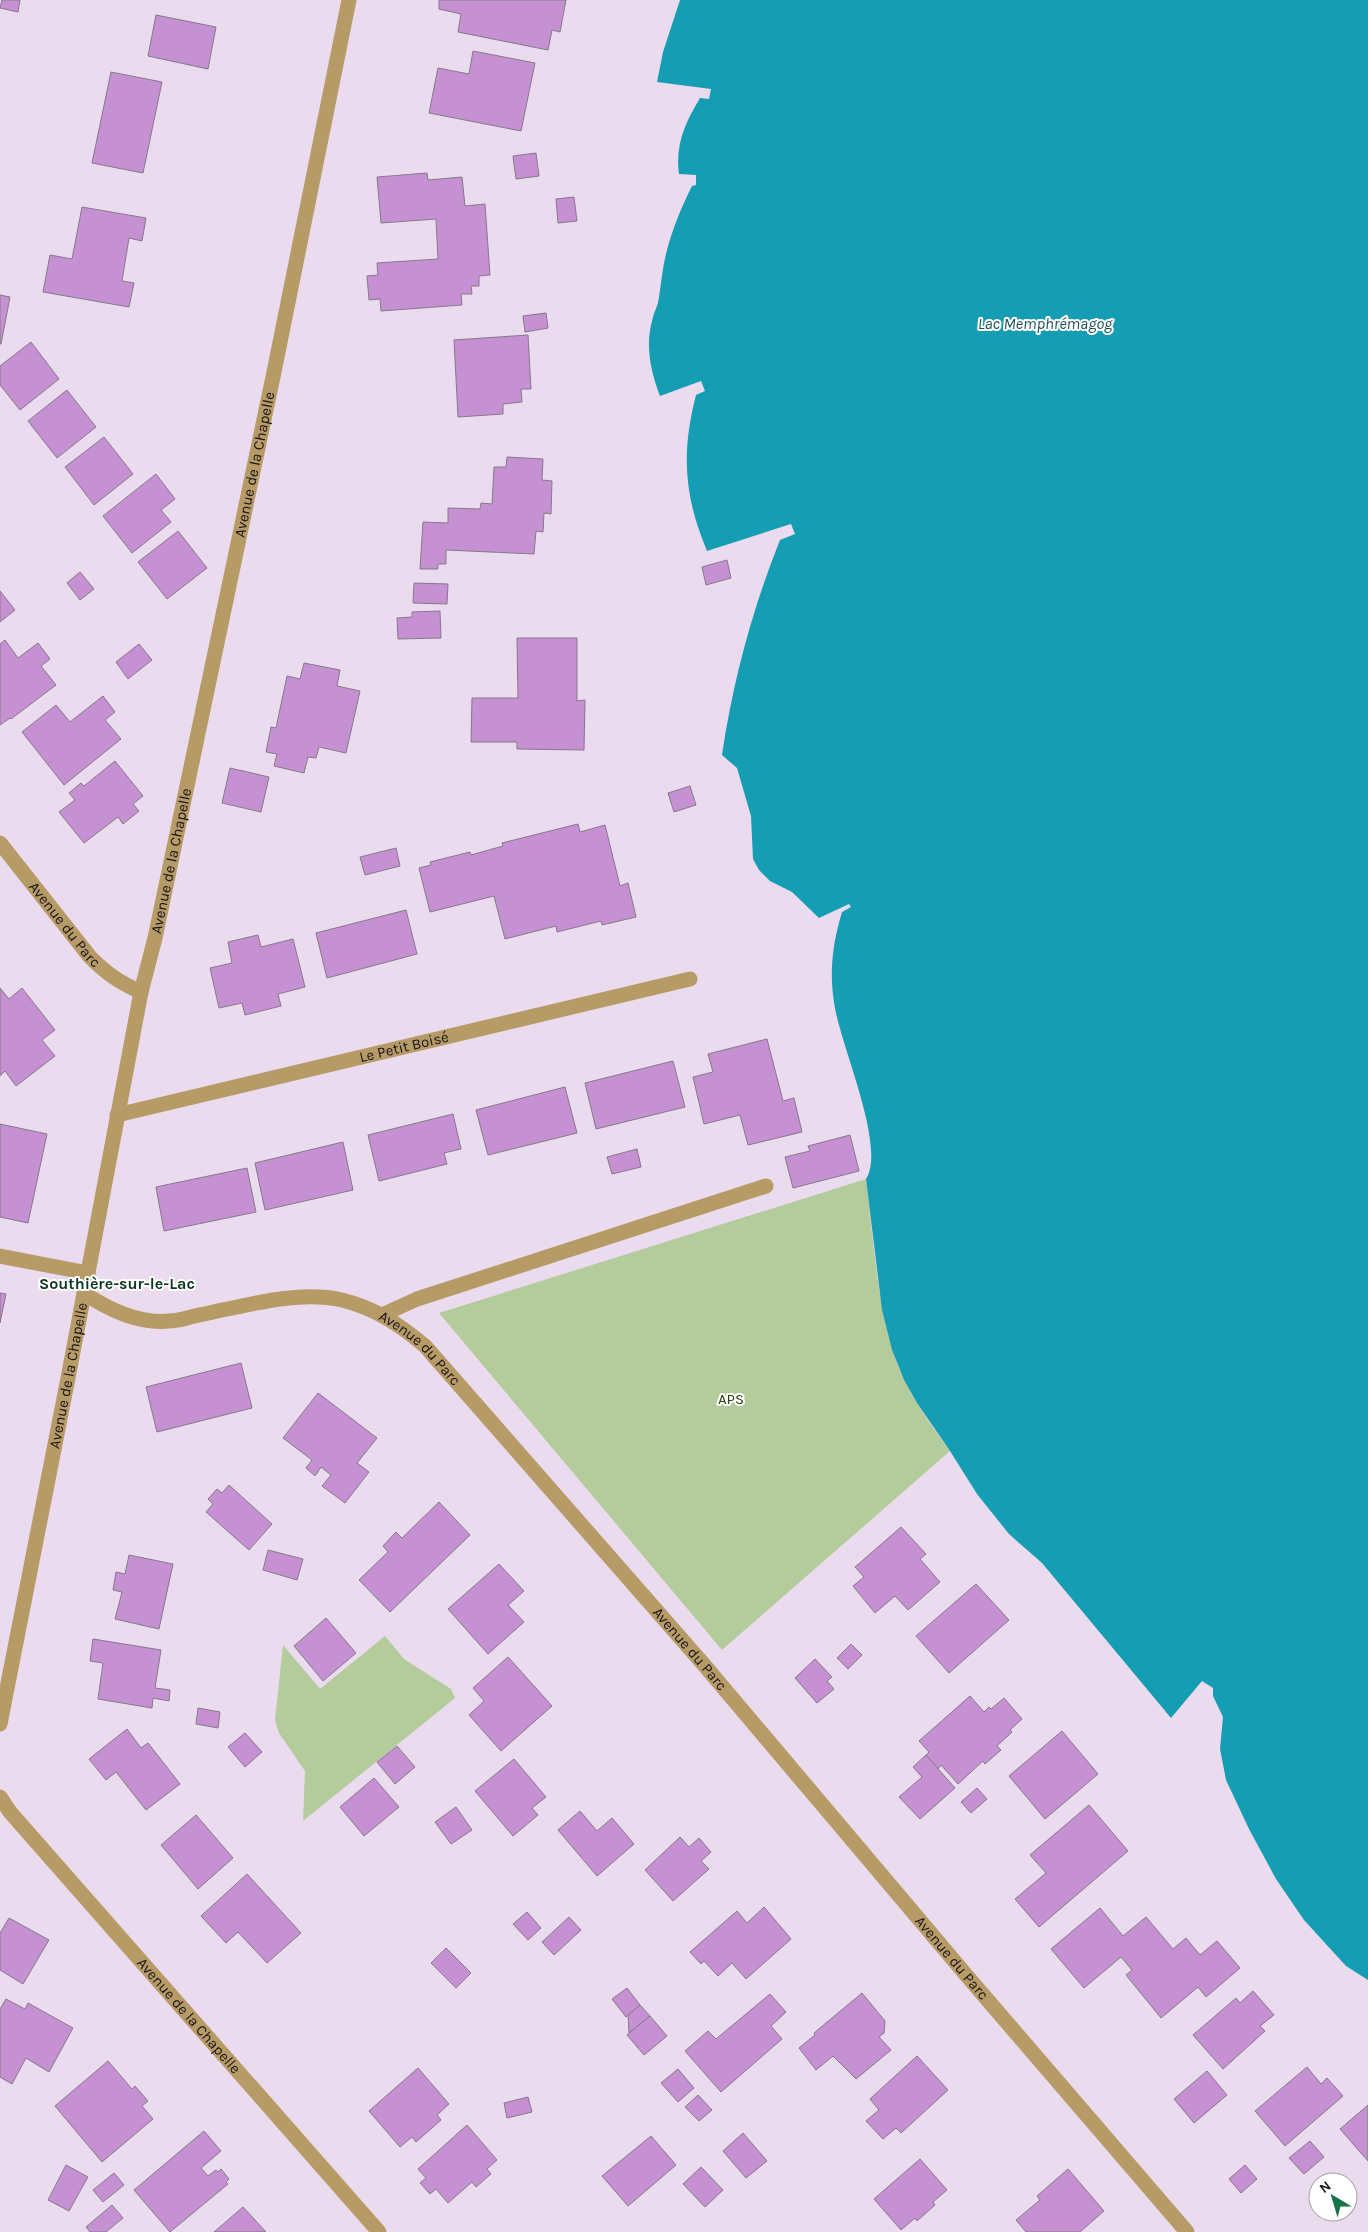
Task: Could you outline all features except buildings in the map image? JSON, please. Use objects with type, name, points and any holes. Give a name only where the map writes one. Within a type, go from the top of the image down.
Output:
[{"type":"street","name":"Avenue de la Chapelle","points":[[0,1724],[141,992],[155,938],[272,382],[349,0]]},
{"type":"street","name":"Avenue du Parc","points":[[0,843],[90,957],[116,980],[141,992]]},
{"type":"street","name":"Le Petit Boisé","points":[[117,1115],[690,979]]},
{"type":"street","points":[[382,1315],[417,1300],[766,1186]]},
{"type":"street","points":[[0,1256],[88,1272]]},
{"type":"street","name":"Avenue du Parc","points":[[84,1293],[104,1306],[125,1315],[162,1321],[275,1300],[308,1297],[342,1300],[382,1315],[401,1326],[425,1346],[705,1666],[967,1976],[1187,2232]]},
{"type":"street","name":"Avenue de la Chapelle","points":[[0,1797],[17,1819],[379,2232]]},
{"type":"green space","name":"APS","points":[[866,1179],[882,1307],[892,1349],[909,1389],[924,1415],[950,1451],[722,1650],[439,1313]]},
{"type":"green space","points":[[385,1636],[404,1659],[451,1689],[455,1698],[303,1821],[305,1771],[279,1733],[275,1720],[283,1645],[320,1689]]},
{"type":"water","name":"Lac Memphrémagog","points":[[680,0],[1368,0],[1368,1980],[1346,1966],[1304,1920],[1276,1879],[1249,1829],[1226,1780],[1220,1749],[1223,1717],[1213,1696],[1213,1688],[1202,1681],[1171,1718],[1042,1563],[1009,1534],[977,1494],[917,1403],[904,1380],[892,1350],[882,1310],[866,1179],[871,1164],[871,1143],[860,1094],[834,1002],[832,968],[836,934],[842,912],[851,907],[849,904],[819,918],[792,892],[770,881],[759,870],[753,859],[751,816],[737,768],[722,755],[732,700],[752,619],[780,540],[795,534],[791,524],[707,551],[693,512],[687,474],[688,436],[691,416],[696,395],[705,391],[701,381],[660,396],[650,359],[650,331],[658,303],[666,254],[684,203],[692,186],[696,185],[696,175],[679,174],[678,153],[682,134],[700,98],[709,99],[711,89],[657,82],[663,52]]},
{"type":"district","name":"Southière-sur-le-Lac","points":[[117,1283]]}]
